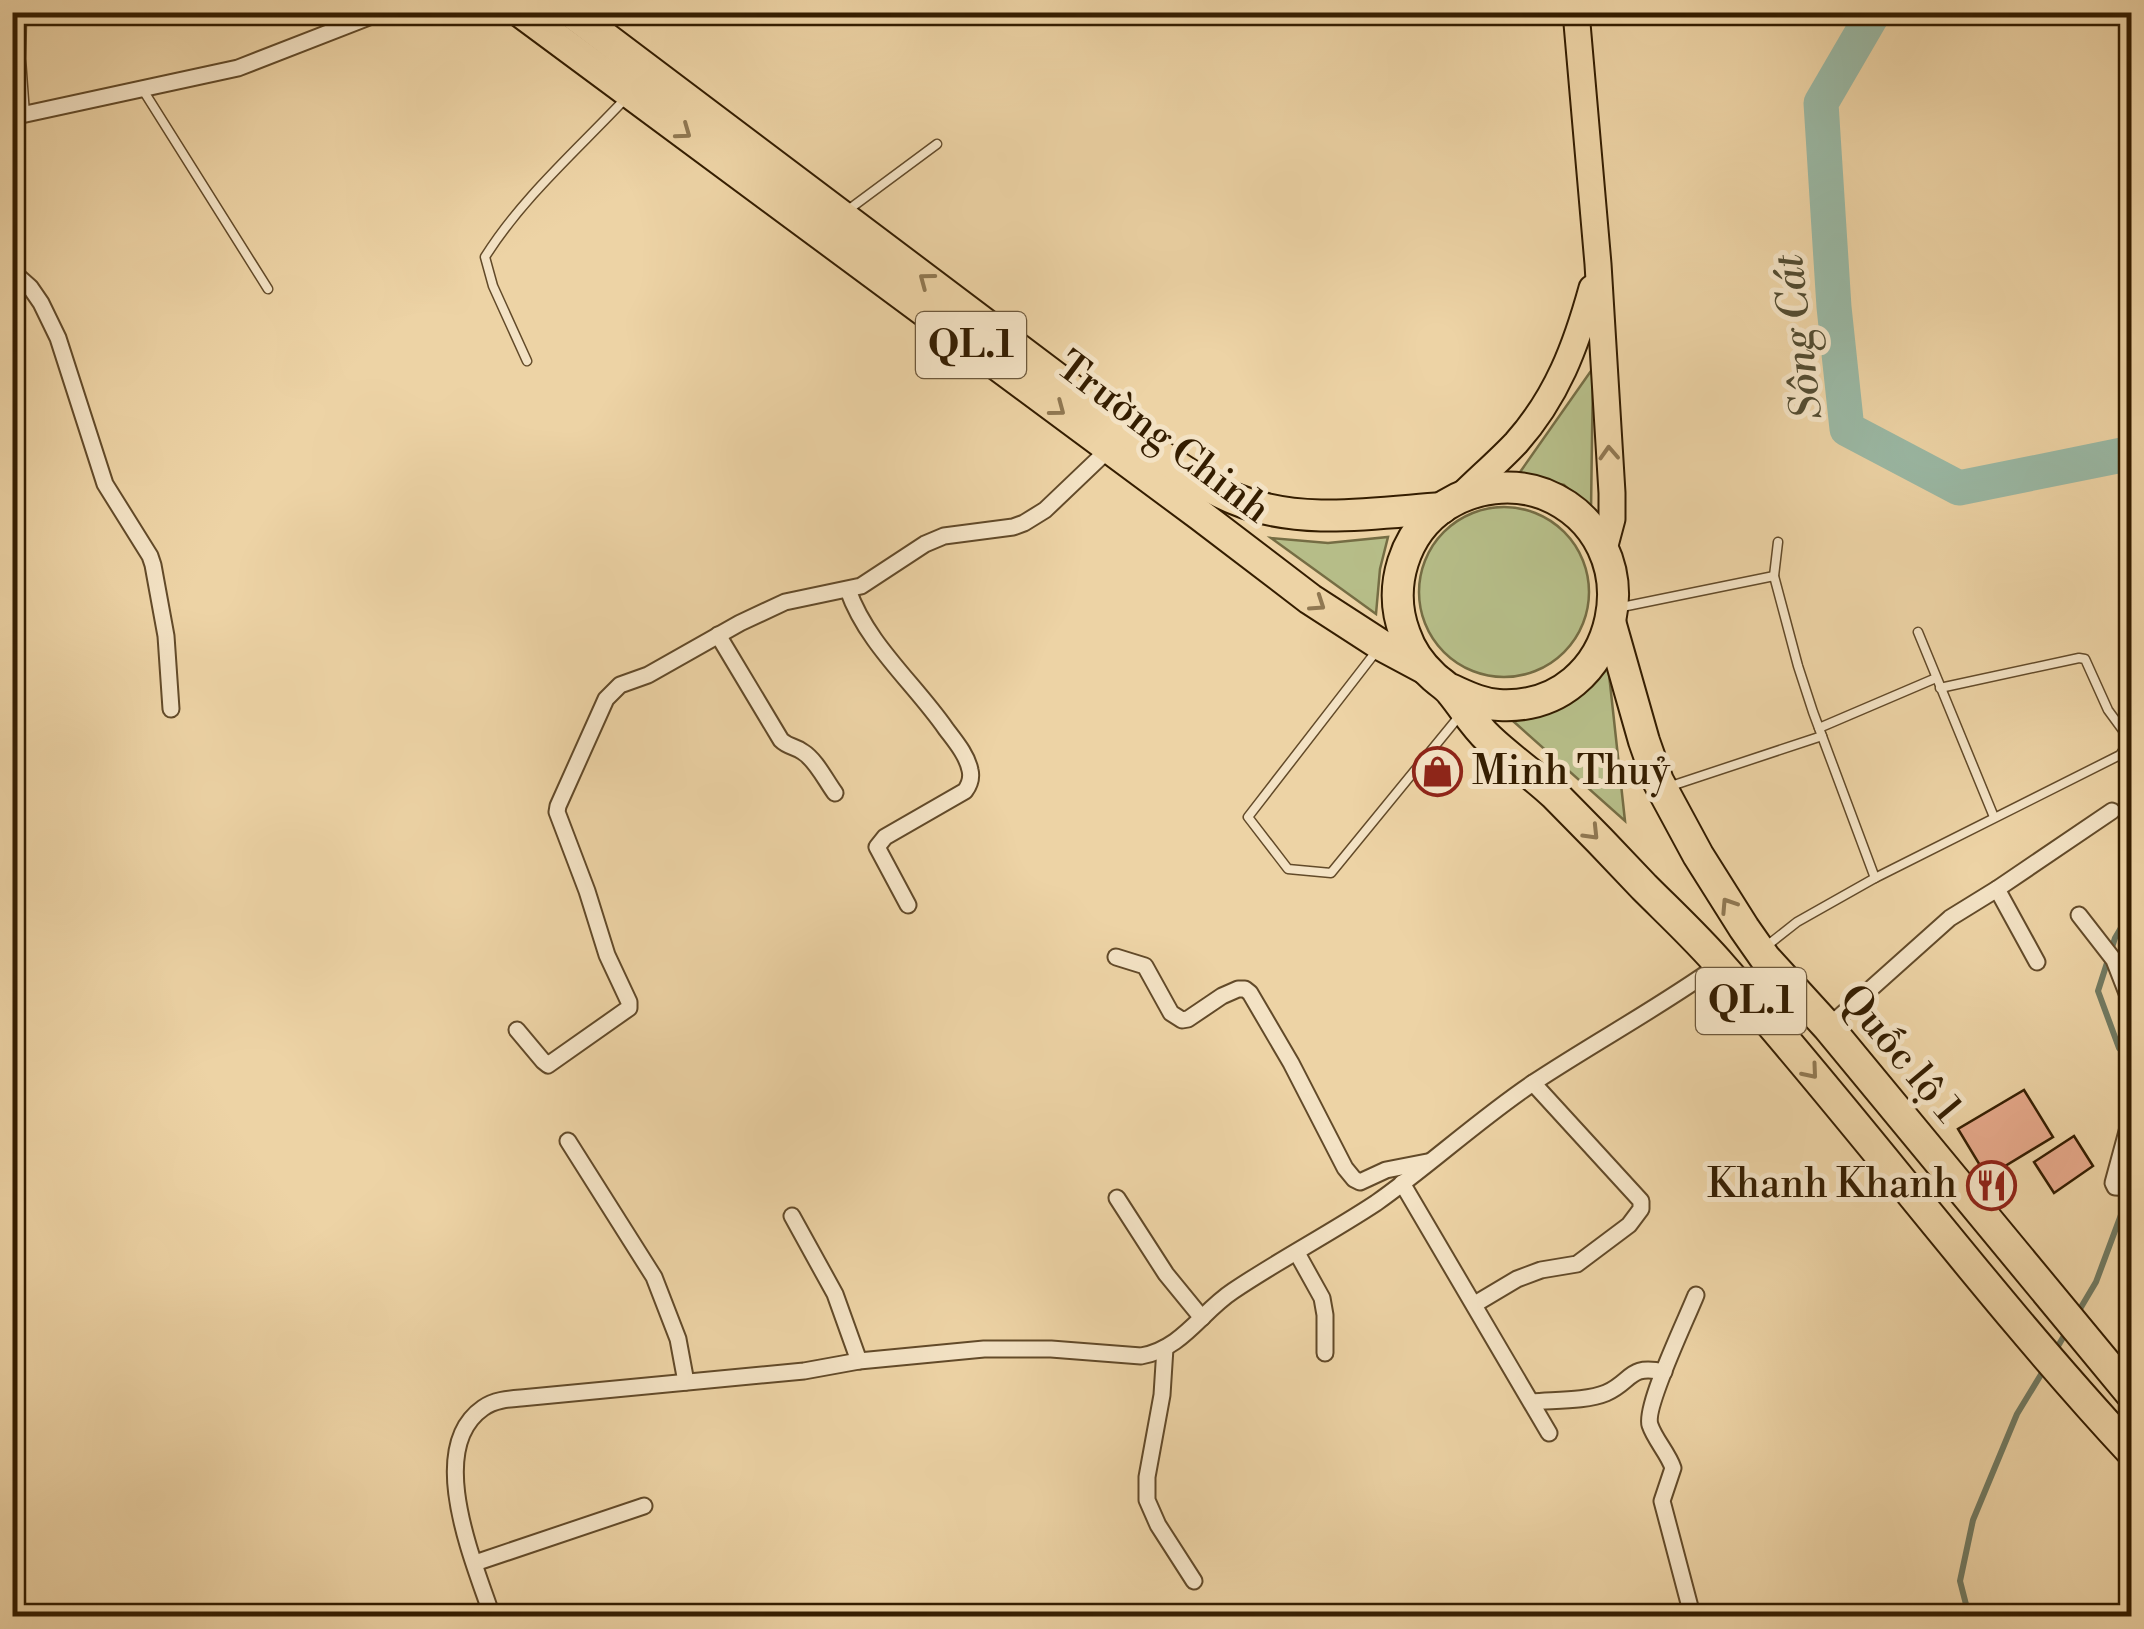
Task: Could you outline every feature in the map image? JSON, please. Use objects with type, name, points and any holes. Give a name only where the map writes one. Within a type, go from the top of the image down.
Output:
[{"type":"highway","name":"Trường Chinh","points":[[521,12],[1310,599],[1447,690]]},
{"type":"highway","name":"Trường Chinh","points":[[571,12],[1148,448],[1205,484],[1236,500],[1288,512],[1380,513],[1450,503]]},
{"type":"highway","name":"QL.1","points":[[1500,487],[1542,493],[1578,515],[1604,549],[1613,578],[1612,616],[1602,648],[1588,669],[1568,686],[1522,704],[1473,700],[1447,690],[1414,654],[1399,616],[1398,585],[1414,537],[1450,503],[1479,490],[1500,487]]},
{"type":"highway","name":"Quốc lộ 1","points":[[1612,616],[1644,741],[1662,790],[1716,886],[1760,951],[1828,1027],[2132,1396]]},
{"type":"highway","name":"Quốc lộ 1","points":[[1447,690],[1489,739],[1552,792],[1720,964],[2065,1380],[2132,1452]]},
{"type":"main road","points":[[1576,12],[1598,264],[1612,519],[1604,549]]},
{"type":"main road","points":[[1450,503],[1518,440],[1556,387],[1575,348],[1598,264]]},
{"type":"street","points":[[16,117],[250,64],[382,12]]},
{"type":"street","points":[[12,272],[42,303],[58,338],[104,484],[154,565],[166,636],[171,708]]},
{"type":"street","points":[[517,1030],[542,1061],[554,1063],[629,1008],[595,922],[558,806],[612,691],[784,602],[861,586],[944,536],[1024,523],[1045,510],[1110,448]]},
{"type":"street","points":[[848,590],[857,615],[942,724],[972,774],[965,791],[885,837],[878,848],[908,906]]},
{"type":"street","points":[[718,635],[781,740],[807,754],[836,793]]},
{"type":"street","points":[[1828,1027],[1950,918],[2112,810]]},
{"type":"street","points":[[1997,889],[2037,962]]},
{"type":"street","points":[[2080,914],[2114,960],[2132,1006]]},
{"type":"street","points":[[1116,957],[1146,966],[1170,1012],[1182,1020],[1232,991],[1245,989],[1292,1063],[1354,1179],[1360,1182],[1386,1170],[1432,1161]]},
{"type":"street","points":[[492,1616],[454,1480],[459,1441],[482,1408],[521,1398],[984,1349],[1052,1349],[1141,1356],[1165,1348],[1234,1290],[1377,1202],[1533,1083],[1720,964]]},
{"type":"street","points":[[1474,1304],[1517,1278],[1577,1264],[1628,1225],[1641,1209],[1641,1201],[1533,1083]]},
{"type":"street","points":[[2132,1113],[2113,1182],[2119,1189],[2132,1188]]},
{"type":"street","points":[[568,1141],[654,1277],[678,1339],[686,1382]]},
{"type":"street","points":[[1402,1183],[1549,1433]]},
{"type":"street","points":[[1117,1198],[1166,1274],[1202,1318]]},
{"type":"street","points":[[792,1216],[835,1294],[859,1361]]},
{"type":"street","points":[[1297,1253],[1322,1298],[1325,1352]]},
{"type":"street","points":[[1689,1616],[1690,1606],[1662,1501],[1674,1468],[1649,1418],[1696,1296]]},
{"type":"street","points":[[1165,1348],[1162,1395],[1146,1477],[1147,1500],[1158,1525],[1194,1580]]},
{"type":"street","points":[[1532,1402],[1604,1394],[1646,1368],[1664,1372]]},
{"type":"street","points":[[475,1564],[644,1506]]},
{"type":"lane","points":[[16,117],[22,12]]},
{"type":"lane","points":[[143,90],[268,288]]},
{"type":"lane","points":[[527,361],[493,286],[485,256],[541,188],[631,93]]},
{"type":"lane","points":[[840,215],[937,144]]},
{"type":"lane","points":[[1778,542],[1774,576],[1798,666],[1875,878]]},
{"type":"lane","points":[[1612,616],[1774,576]]},
{"type":"lane","points":[[1918,632],[1994,817]]},
{"type":"lane","points":[[1382,645],[1248,817],[1288,869],[1331,873],[1447,690]]},
{"type":"lane","points":[[1760,951],[1797,922],[1875,878],[2120,755],[2130,740],[2108,710],[2084,659],[1940,688]]},
{"type":"lane","points":[[1662,790],[1820,732],[1936,678]]},
{"type":"green space","points":[[1593,368],[1591,511],[1564,485],[1518,475]]},
{"type":"green space","points":[[1504,507],[1536,514],[1564,532],[1582,560],[1589,592],[1582,624],[1564,652],[1536,670],[1504,677],[1472,670],[1444,652],[1426,624],[1419,592],[1426,560],[1444,532],[1472,514]]},
{"type":"green space","points":[[1388,537],[1376,614],[1271,538],[1328,543]]},
{"type":"green space","points":[[1608,665],[1625,821],[1513,721],[1577,697]]},
{"type":"building","points":[[2024,1090],[2053,1137],[1987,1177],[1958,1129]]},
{"type":"building","points":[[2074,1136],[2093,1166],[2054,1193],[2034,1162]]},
{"type":"waterway","name":"Sông Cát","points":[[1874,12],[1821,103],[1834,307],[1847,429],[1959,488],[2132,453]]},
{"type":"waterway","points":[[2132,909],[2115,938],[2098,991],[2119,1048],[2132,1063]]},
{"type":"waterway","points":[[2077,1314],[2096,1282],[2131,1188]]},
{"type":"waterway","points":[[2054,1353],[2068,1329]]},
{"type":"waterway","points":[[1969,1616],[1960,1581],[1973,1520],[2017,1414],[2045,1368]]},
{"type":"place","name":"Minh Thuỷ","points":[[1437,772]]},
{"type":"place","name":"Khanh Khanh","points":[[1992,1185]]}]
